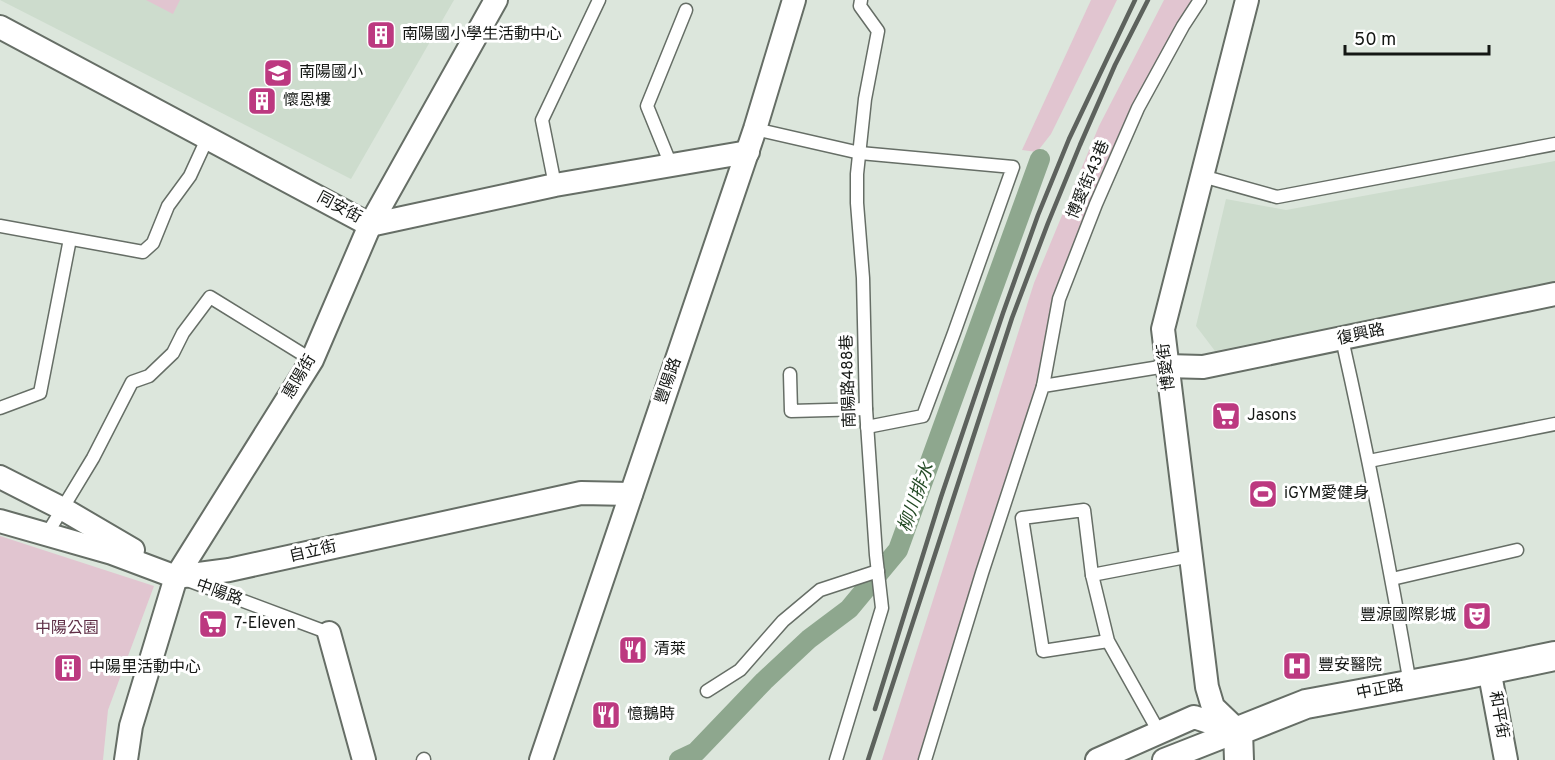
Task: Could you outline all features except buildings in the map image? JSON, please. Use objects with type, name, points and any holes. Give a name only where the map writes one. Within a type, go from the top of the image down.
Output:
[{"type":"street","name":"惠陽街","points":[[126,760],[131,726],[176,576],[312,360],[370,225],[496,0]]},
{"type":"street","name":"豐陽路","points":[[541,760],[748,152],[794,0]]},
{"type":"street","name":"博愛街","points":[[1238,731],[1213,707],[1206,680],[1162,329],[1247,0]]},
{"type":"street","name":"同安街","points":[[0,27],[370,225],[555,185],[748,152]]},
{"type":"street","name":"復興路","points":[[1166,366],[1203,367],[1555,294]]},
{"type":"street","name":"中陽路","points":[[0,477],[63,509],[176,576]]},
{"type":"street","name":"自立街","points":[[0,521],[112,553],[176,576],[229,570],[581,493],[631,494]]},
{"type":"street","name":"中陽路","points":[[329,633],[364,760]]},
{"type":"street","name":"中正路","points":[[1238,731],[1306,704],[1555,656]]},
{"type":"street","name":"和平街","points":[[1489,669],[1506,760]]},
{"type":"street","points":[[1097,760],[1194,717],[1238,731]]},
{"type":"street","points":[[1164,760],[1238,731]]},
{"type":"street","points":[[1238,731],[1239,760]]},
{"type":"lane","points":[[555,185],[542,120],[599,0]]},
{"type":"lane","name":"南陽路488巷","points":[[836,760],[882,608],[867,427],[863,278],[856,174],[865,99],[878,31],[861,6],[861,0]]},
{"type":"lane","name":"博愛街43巷","points":[[925,760],[981,573],[1042,386],[1059,299],[1095,204],[1138,108],[1200,0]]},
{"type":"lane","points":[[671,165],[647,106],[686,10]]},
{"type":"lane","points":[[755,129],[860,153],[1012,166],[954,333],[922,416],[867,427]]},
{"type":"lane","points":[[0,226],[143,252],[153,243],[168,206],[190,176],[207,139]]},
{"type":"lane","points":[[1202,176],[1277,197],[1555,144]]},
{"type":"lane","points":[[0,408],[39,393],[70,238]]},
{"type":"lane","points":[[47,534],[116,416],[132,382],[149,376],[173,353],[183,333],[210,297],[312,360]]},
{"type":"lane","points":[[1342,339],[1369,461],[1410,684]]},
{"type":"lane","points":[[1042,386],[1166,366]]},
{"type":"lane","points":[[790,374],[791,411],[866,409]]},
{"type":"lane","points":[[1369,461],[1555,424]]},
{"type":"lane","points":[[1107,640],[1043,651],[1022,518],[1084,510],[1092,575],[1107,640],[1159,732]]},
{"type":"lane","points":[[1392,579],[1517,550]]},
{"type":"lane","points":[[1092,575],[1191,555]]},
{"type":"lane","points":[[707,691],[740,670],[783,621],[820,590],[878,571]]},
{"type":"lane","name":"中陽路","points":[[176,576],[329,633]]},
{"type":"shaded area","name":"南陽國小","points":[[0,0],[454,0],[351,179]]},
{"type":"shaded area","points":[[1555,161],[1555,283],[1215,351],[1196,326],[1226,199],[1286,210]]},
{"type":"green space","points":[[146,0],[180,0],[173,14]]},
{"type":"green space","points":[[1091,0],[1117,0],[1051,134],[1037,152],[1022,150]]},
{"type":"green space","points":[[1164,0],[1195,0],[1177,26],[1120,133],[1091,203],[1039,379],[989,528],[918,760],[882,760],[1034,283],[1099,126]]},
{"type":"green space","name":"中陽公園","points":[[0,536],[154,586],[108,710],[103,760],[0,760]]},
{"type":"waterway","name":"柳川排水","points":[[679,760],[696,752],[764,681],[809,639],[849,609],[898,550],[1040,159]]},
{"type":"railway","points":[[875,709],[941,497],[1038,215],[1069,139],[1135,0]]},
{"type":"railway","points":[[868,760],[1012,318],[1080,145],[1115,65],[1148,0]]},
{"type":"place","name":"南陽國小學生活動中心","points":[[381,35]]},
{"type":"place","name":"南陽國小","points":[[278,73]]},
{"type":"place","name":"懷恩樓","points":[[262,101]]},
{"type":"place","name":"Jasons","points":[[1226,416]]},
{"type":"place","name":"iGYM愛健身","points":[[1263,494]]},
{"type":"place","name":"豐源國際影城","points":[[1477,616]]},
{"type":"place","name":"7-Eleven","points":[[213,624]]},
{"type":"place","name":"清萊","points":[[633,650]]},
{"type":"place","name":"豐安醫院","points":[[1297,666]]},
{"type":"place","name":"中陽里活動中心","points":[[68,668]]},
{"type":"place","name":"憶鵝時","points":[[606,715]]}]
